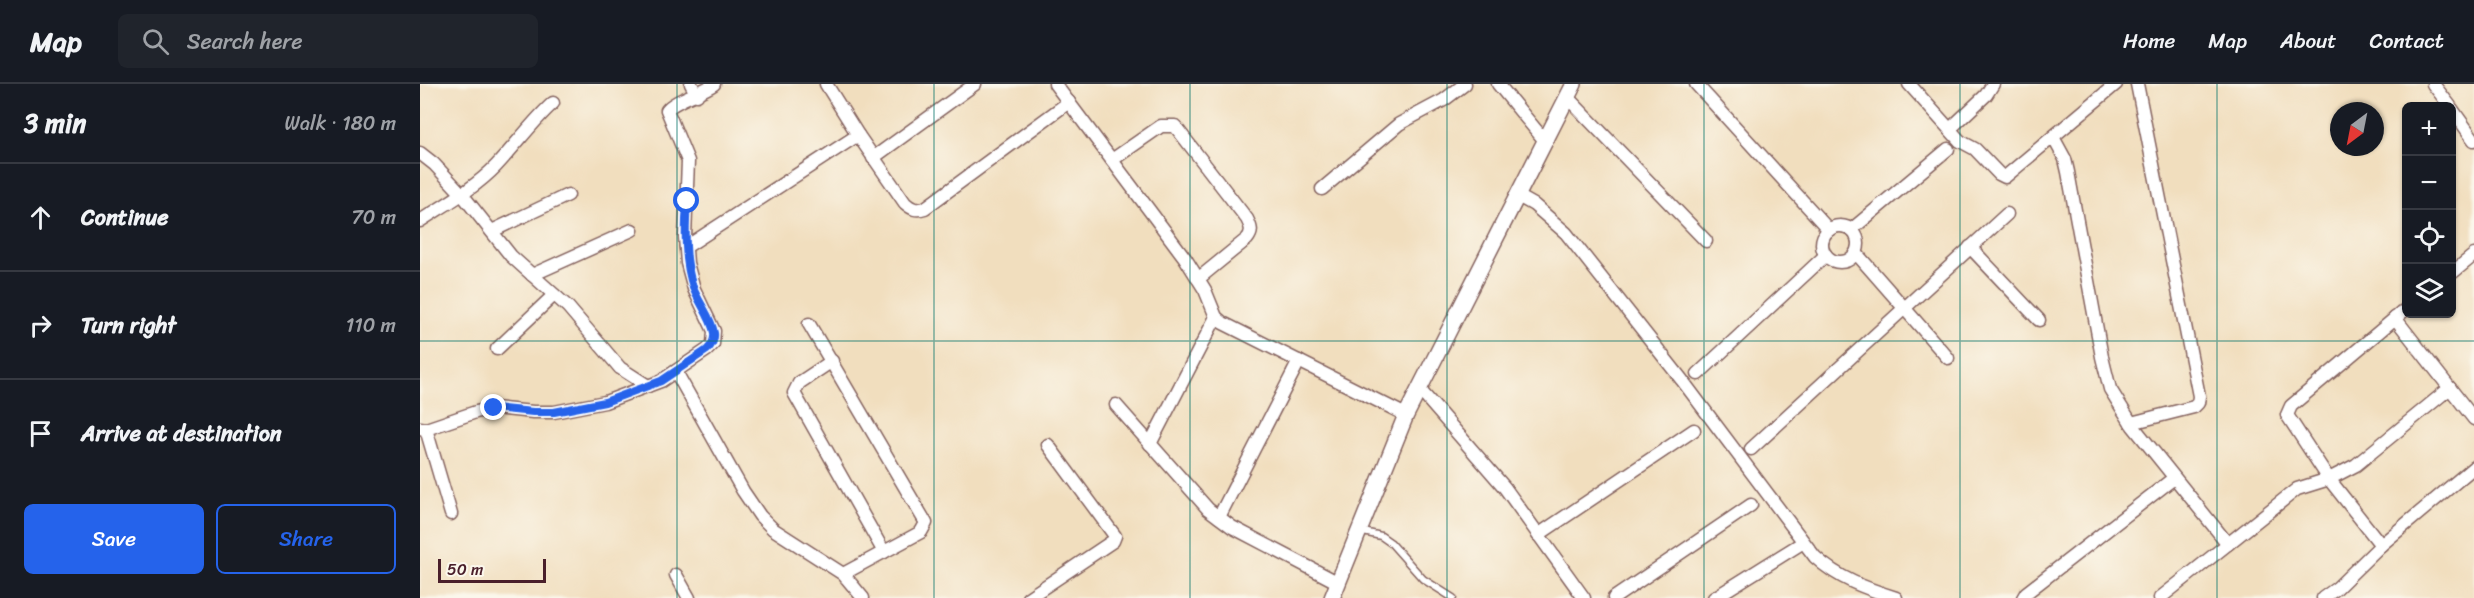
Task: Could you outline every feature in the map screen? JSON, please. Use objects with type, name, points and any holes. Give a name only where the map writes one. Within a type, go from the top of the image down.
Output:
[{"type":"street","points":[[451,514],[423,428],[494,408],[554,412],[605,402],[648,386],[676,372],[712,344],[714,331],[694,290],[687,263],[688,161],[667,110],[694,89],[714,84]]},
{"type":"street","points":[[826,84],[905,203],[918,211],[926,208],[1069,102]]},
{"type":"street","points":[[873,158],[975,84]]},
{"type":"street","points":[[1055,84],[1185,258],[1216,317],[1223,323],[1406,415]]},
{"type":"street","points":[[1322,189],[1399,124],[1444,100],[1465,84]]},
{"type":"street","points":[[1498,84],[1545,141]]},
{"type":"street","points":[[1696,84],[1829,230]]},
{"type":"street","points":[[1909,84],[1960,141],[1975,149],[1999,174],[2005,177],[2116,84]]},
{"type":"street","points":[[1950,129],[1994,84]]},
{"type":"street","points":[[2131,423],[2194,407],[2198,403],[2199,396],[2137,84]]},
{"type":"street","points":[[2435,85],[2447,102]]},
{"type":"street","points":[[1332,598],[1406,415],[1571,91],[1707,241]]},
{"type":"street","points":[[420,221],[496,166],[537,117],[553,103]]},
{"type":"street","points":[[2456,115],[2474,140]]},
{"type":"street","points":[[1112,160],[1161,126],[1175,126],[1247,219],[1251,227],[1251,234],[1247,239],[1198,279]]},
{"type":"street","points":[[686,247],[858,135]]},
{"type":"street","points":[[2054,137],[2065,159],[2068,172],[2110,389],[2131,423],[2228,544]]},
{"type":"street","points":[[1851,230],[1948,149]]},
{"type":"street","points":[[420,153],[434,164],[461,193],[511,256],[574,314],[620,368],[648,386]]},
{"type":"street","points":[[492,231],[568,195]]},
{"type":"street","points":[[1518,196],[1543,211],[1566,233],[1682,380],[1802,543],[1830,571],[1847,582],[1896,598]]},
{"type":"street","points":[[1750,449],[2007,214]]},
{"type":"street","points":[[1840,227],[1851,230],[1857,241],[1856,253],[1852,258],[1841,262],[1826,255],[1823,239],[1829,230],[1840,227]]},
{"type":"street","points":[[532,275],[632,230]]},
{"type":"street","points":[[1970,247],[2039,320]]},
{"type":"street","points":[[1856,253],[1948,358]]},
{"type":"street","points":[[1698,375],[1826,255]]},
{"type":"street","points":[[2456,269],[2474,255]]},
{"type":"street","points":[[496,349],[554,295]]},
{"type":"street","points":[[2381,545],[2330,479],[2287,416],[2288,411],[2402,312]]},
{"type":"street","points":[[1150,444],[1216,317]]},
{"type":"street","points":[[2395,318],[2474,419]]},
{"type":"street","points":[[809,324],[926,523],[921,532],[843,574]]},
{"type":"street","points":[[832,361],[799,383],[794,393],[884,552]]},
{"type":"street","points":[[1219,518],[1299,361]]},
{"type":"street","points":[[676,372],[743,491],[760,516],[773,529],[843,574],[863,598]]},
{"type":"street","points":[[2160,598],[2297,489],[2330,479],[2356,465],[2450,388]]},
{"type":"street","points":[[1419,389],[1505,488],[1584,598]]},
{"type":"street","points":[[1116,405],[1208,509],[1219,518],[1337,582]]},
{"type":"street","points":[[1538,535],[1694,430]]},
{"type":"street","points":[[1028,598],[1109,544],[1115,536],[1048,445]]},
{"type":"street","points":[[2323,598],[2337,588],[2381,545],[2474,467]]},
{"type":"street","points":[[2024,598],[2026,593],[2174,478]]},
{"type":"street","points":[[1614,598],[1751,505]]},
{"type":"street","points":[[1714,598],[1802,543]]},
{"type":"street","points":[[676,575],[689,598]]},
{"type":"lane","points":[[1358,531],[1381,536],[1391,543],[1423,579],[1453,598]]},
{"type":"route","points":[[494,408],[554,412],[605,402],[661,381],[707,350],[712,344],[714,331],[694,290],[687,263],[685,237],[687,201]]}]
